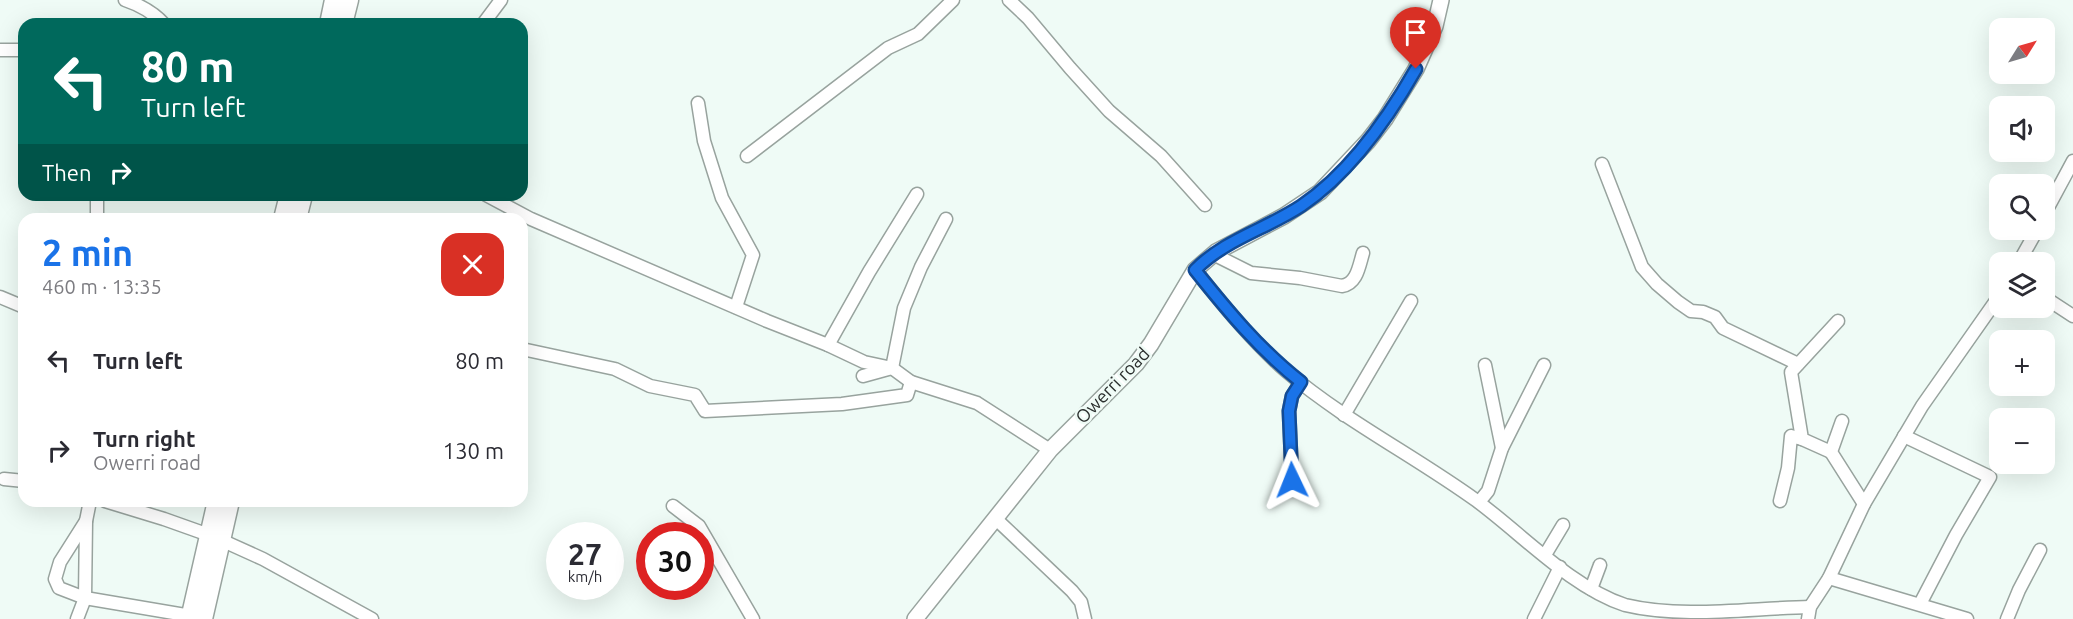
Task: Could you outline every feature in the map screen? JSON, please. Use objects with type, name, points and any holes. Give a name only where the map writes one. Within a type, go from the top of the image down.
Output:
[{"type":"highway","points":[[330,18],[334,0]]},
{"type":"highway","points":[[344,18],[349,0]]},
{"type":"highway","points":[[215,538],[217,507]]},
{"type":"highway","points":[[194,618],[215,538],[228,507]]},
{"type":"main road","name":"Owerri road","points":[[915,619],[1050,450],[1136,364],[1151,344],[1195,270],[1213,254],[1301,206],[1333,179],[1368,141],[1385,120],[1416,69],[1435,26],[1441,0]]},
{"type":"street","points":[[125,0],[159,18]]},
{"type":"street","points":[[488,18],[501,0]]},
{"type":"street","points":[[747,156],[888,48],[918,34],[953,0]]},
{"type":"street","points":[[1009,0],[1028,18],[1109,111],[1161,156],[1205,205]]},
{"type":"street","points":[[0,50],[18,50]]},
{"type":"street","points":[[698,103],[704,141],[722,198],[753,255],[736,307]]},
{"type":"street","points":[[2055,195],[2073,161]]},
{"type":"street","points":[[1602,164],[1642,267],[1657,284],[1691,311],[1703,312],[1715,317],[1723,328],[1798,364]]},
{"type":"street","points":[[828,345],[917,194]]},
{"type":"street","points":[[495,201],[512,213]]},
{"type":"street","points":[[528,219],[864,362],[892,368],[911,382],[977,403],[1050,450]]},
{"type":"street","points":[[892,368],[904,308],[921,267],[946,219]]},
{"type":"street","points":[[1213,254],[1251,273],[1347,285],[1353,281],[1363,253]]},
{"type":"street","points":[[1195,270],[1238,323],[1285,370],[1344,415],[1479,502],[1591,589],[1626,605],[1665,614],[1809,613],[1829,578],[1864,504],[1904,436],[1922,406],[1989,310]]},
{"type":"street","points":[[0,297],[18,304]]},
{"type":"street","points":[[1344,415],[1412,301]]},
{"type":"street","points":[[2055,304],[2073,316]]},
{"type":"street","points":[[1802,439],[1791,372],[1838,321]]},
{"type":"street","points":[[528,350],[615,369],[650,386],[695,395],[705,411],[853,403],[908,395],[911,382]]},
{"type":"street","points":[[1485,365],[1502,448]]},
{"type":"street","points":[[1479,502],[1488,491],[1502,448],[1544,365]]},
{"type":"street","points":[[863,376],[892,368]]},
{"type":"street","points":[[1292,480],[1289,411],[1292,396],[1301,382]]},
{"type":"street","points":[[1831,452],[1842,421]]},
{"type":"street","points":[[1780,501],[1788,468],[1791,436],[1831,452],[1864,504]]},
{"type":"street","points":[[1904,436],[1990,477],[1920,604]]},
{"type":"street","points":[[4,479],[18,480]]},
{"type":"street","points":[[673,506],[699,526],[753,619]]},
{"type":"street","points":[[77,619],[85,598],[86,521],[89,507]]},
{"type":"street","points":[[125,507],[215,538],[263,559],[372,619]]},
{"type":"street","points":[[996,519],[1072,591],[1081,602],[1085,619]]},
{"type":"street","points":[[86,521],[60,562],[56,579],[59,588],[85,598],[194,618]]},
{"type":"street","points":[[1545,555],[1563,525]]},
{"type":"street","points":[[2007,619],[2040,550]]},
{"type":"street","points":[[1591,589],[1600,565]]},
{"type":"street","points":[[1534,619],[1560,567]]},
{"type":"street","points":[[1829,578],[1967,619]]},
{"type":"route","points":[[1292,480],[1289,411],[1292,396],[1301,382],[1285,370],[1238,323],[1195,270],[1216,252],[1284,216],[1320,192],[1385,120],[1416,69]]}]
